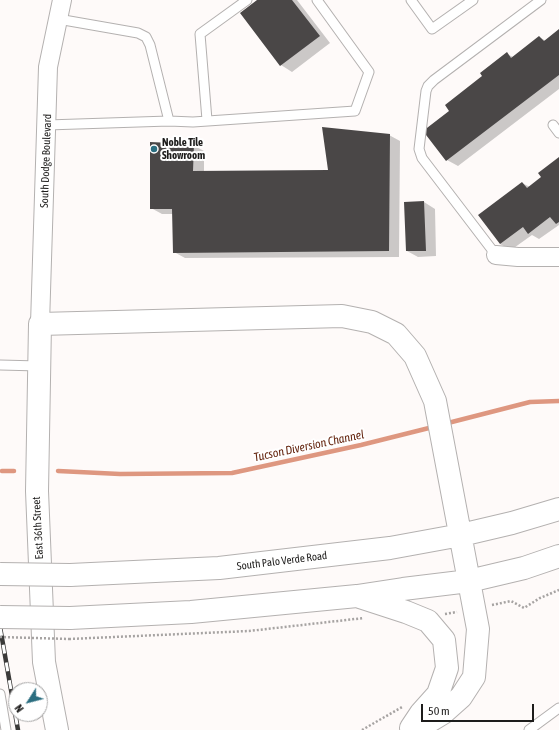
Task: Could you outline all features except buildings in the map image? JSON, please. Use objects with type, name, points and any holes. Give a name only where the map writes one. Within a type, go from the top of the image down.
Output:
[{"type":"main road","points":[[40,324],[342,316],[372,322],[396,334],[415,356],[435,401],[478,629],[474,677],[460,697],[443,713],[414,730]]},
{"type":"main road","name":"East 36th Street","points":[[40,324],[37,491],[44,654],[57,730]]},
{"type":"main road","name":"South Palo Verde Road","points":[[0,574],[70,575],[219,568],[390,548],[461,535],[512,523],[559,509]]},
{"type":"main road","points":[[0,617],[69,629],[191,612],[357,596],[469,581],[524,568],[559,556]]},
{"type":"main road","points":[[357,596],[406,612],[428,622],[444,640],[447,668],[438,694],[421,713],[409,730]]},
{"type":"street","name":"South Dodge Boulevard","points":[[40,324],[48,67],[62,0]]},
{"type":"street","points":[[496,256],[559,257]]},
{"type":"lane","points":[[207,120],[200,34],[247,0]]},
{"type":"lane","points":[[47,125],[207,120],[355,111],[369,72],[317,0]]},
{"type":"lane","points":[[410,0],[432,29],[473,0]]},
{"type":"lane","points":[[496,256],[420,154],[419,149],[426,91],[428,86],[434,80],[541,0]]},
{"type":"lane","points":[[58,19],[138,33],[146,37],[150,45],[169,121]]},
{"type":"lane","points":[[553,125],[559,133]]},
{"type":"lane","points":[[0,365],[39,366]]},
{"type":"lane","points":[[0,694],[6,730]]},
{"type":"lane","points":[[529,730],[559,708]]},
{"type":"path","points":[[511,601],[524,608],[540,598],[559,590]]},
{"type":"path","points":[[0,637],[69,629],[249,631],[368,618]]},
{"type":"path","points":[[362,730],[406,704]]},
{"type":"waterway","name":"Tucson Diversion Channel","points":[[444,424],[530,402],[559,401]]},
{"type":"waterway","name":"Tucson Diversion Channel","points":[[58,471],[120,474],[232,473],[361,445],[433,427]]},
{"type":"waterway","points":[[2,471],[14,471]]},
{"type":"railway","points":[[0,627],[18,730]]},
{"type":"place","name":"Noble Tile Showroom","points":[[154,149]]}]
